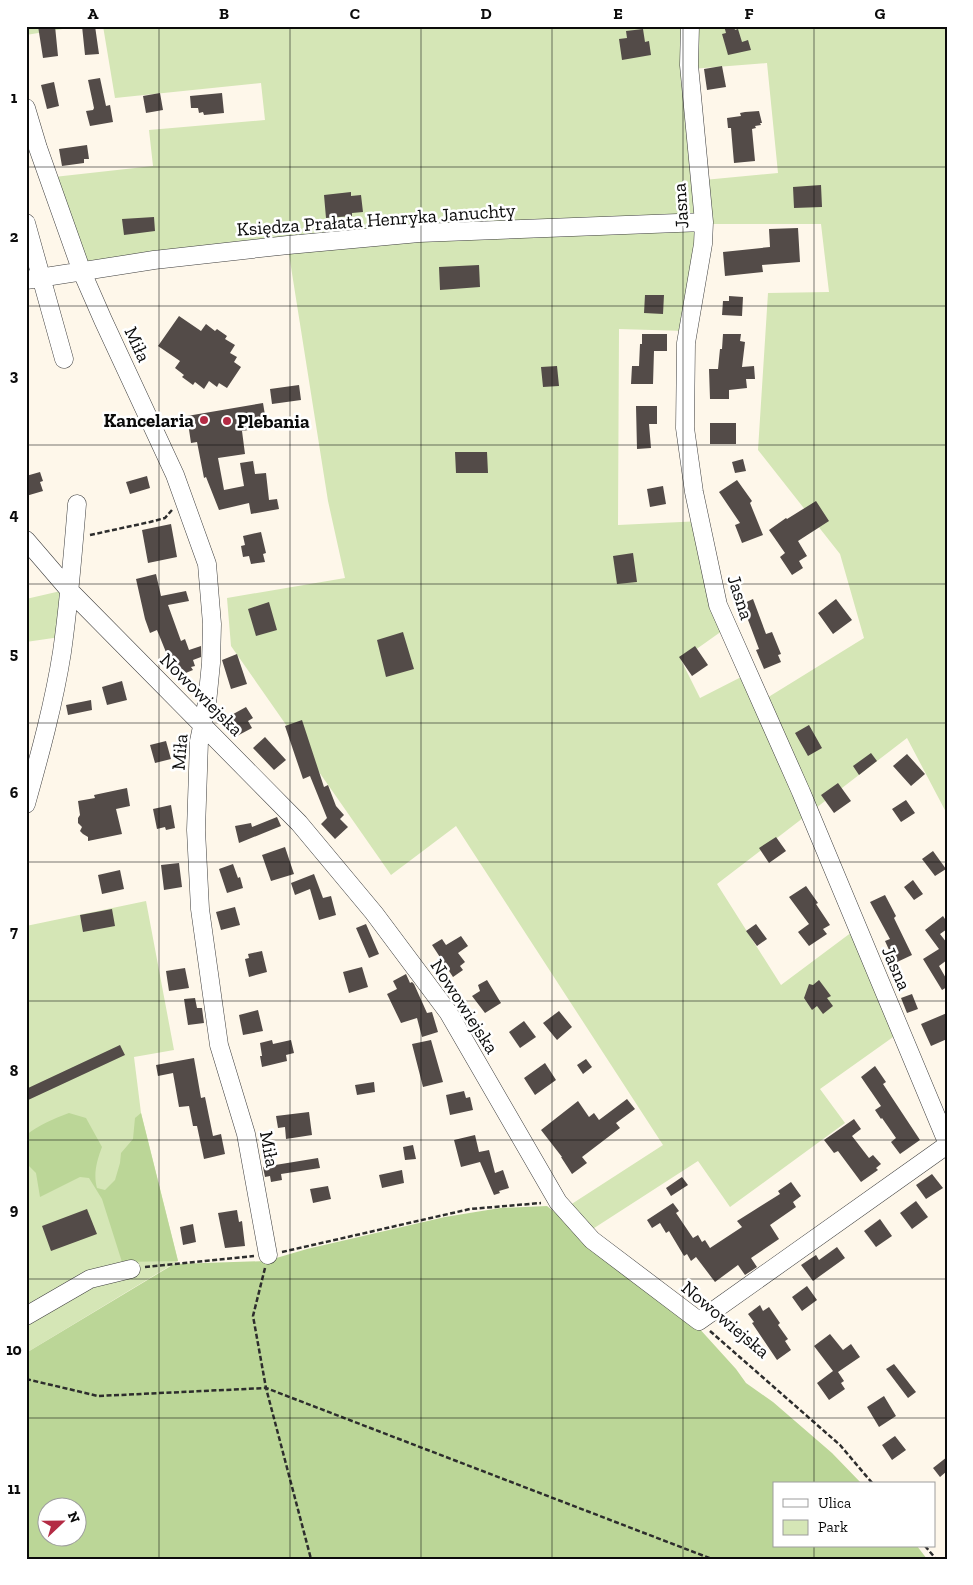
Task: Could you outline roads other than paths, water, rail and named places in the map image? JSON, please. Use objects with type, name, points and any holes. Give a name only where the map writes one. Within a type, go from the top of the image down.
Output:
[{"type":"street","name":"Jasna","points":[[690,26],[689,65],[704,222],[703,244],[686,343],[685,428],[694,492],[718,604],[800,792],[947,1143]]},
{"type":"street","name":"Miła","points":[[26,108],[38,148],[82,272],[175,475],[207,564],[212,624],[211,663],[203,725],[199,741],[196,830],[200,909],[219,1045],[246,1134],[268,1255]]},
{"type":"street","name":"Księdza Prałata Henryka Januchty","points":[[82,272],[164,259],[419,233],[704,222]]},
{"type":"street","points":[[26,224],[34,279],[64,359]]},
{"type":"street","points":[[34,279],[82,272]]},
{"type":"street","points":[[26,804],[43,744],[61,654],[77,504]]},
{"type":"street","name":"Nowowiejska","points":[[26,540],[69,590],[299,823],[386,928],[448,1012],[558,1202],[592,1240],[699,1321],[947,1143]]},
{"type":"street","points":[[26,1316],[90,1280],[131,1269]]},
{"type":"place","name":"Kancelaria","points":[[204,420]]},
{"type":"place","name":"Plebania","points":[[227,421]]}]
